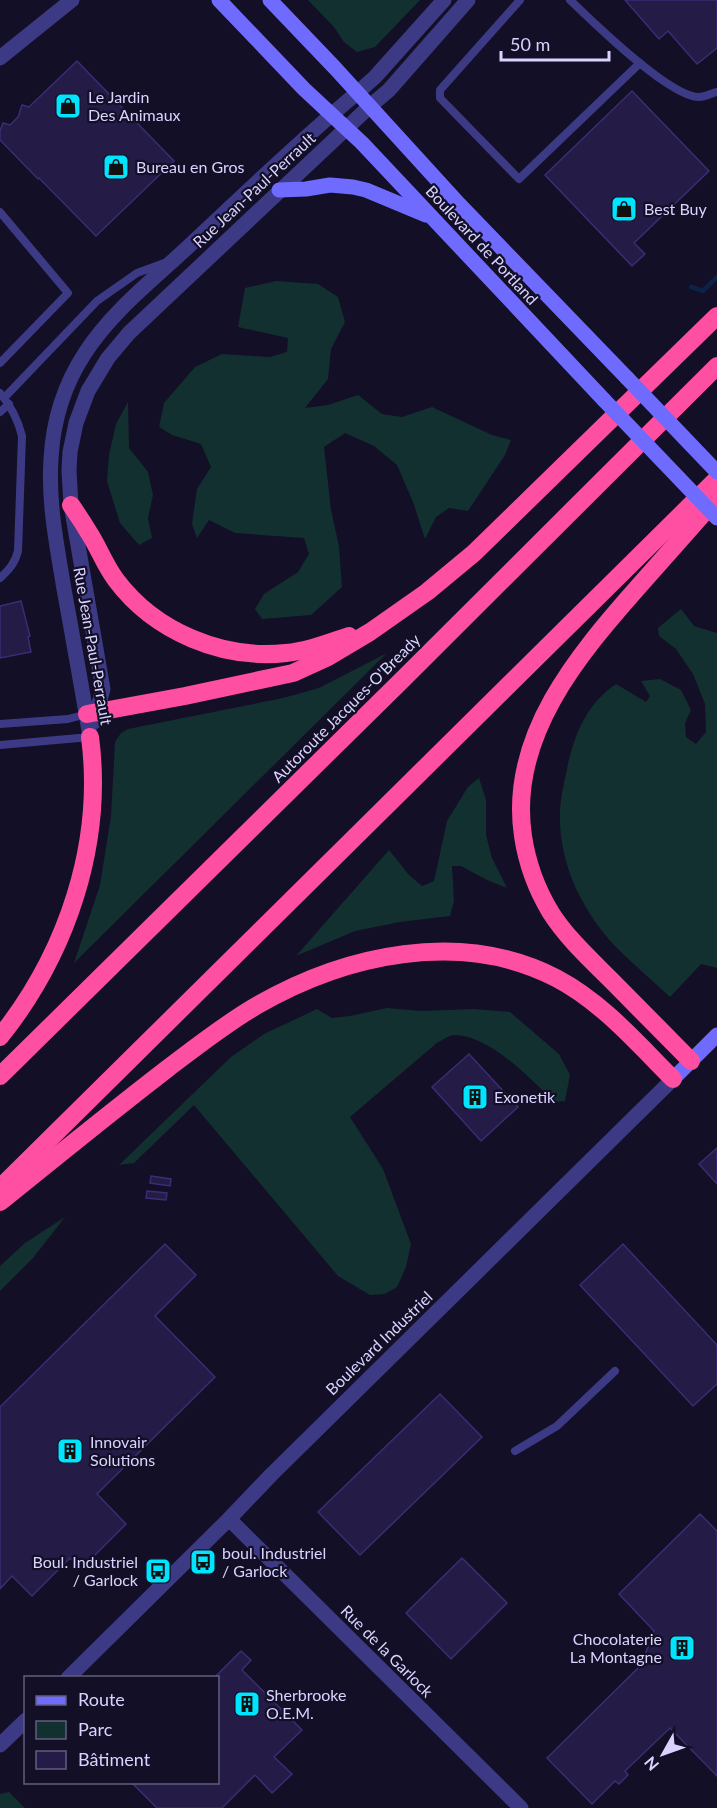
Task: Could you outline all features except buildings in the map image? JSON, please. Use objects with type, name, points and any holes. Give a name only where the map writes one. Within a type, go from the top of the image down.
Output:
[{"type":"highway","points":[[92,713],[265,680],[302,670],[350,645],[407,608],[446,578],[717,316]]},
{"type":"highway","name":"Autoroute Jacques-O'Bready","points":[[0,1076],[717,366]]},
{"type":"highway","points":[[0,1188],[717,479]]},
{"type":"highway","points":[[691,1061],[590,959],[554,917],[539,890],[528,861],[521,806],[524,775],[532,743],[559,689],[608,622],[717,498]]},
{"type":"highway","points":[[71,505],[92,537],[110,572],[124,590],[142,608],[164,624],[209,646],[255,654],[298,651],[349,636],[407,608]]},
{"type":"highway","points":[[0,1037],[24,1005],[45,969],[64,927],[79,884],[89,843],[93,807],[94,773],[90,737]]},
{"type":"highway","points":[[0,1202],[148,1084],[246,1012],[320,976],[352,965],[400,954],[441,951],[478,954],[512,961],[548,974],[575,989],[597,1006],[673,1079]]},
{"type":"main road","name":"Boulevard de Portland","points":[[219,0],[304,89],[346,128],[717,518]]},
{"type":"main road","name":"Boulevard de Portland","points":[[270,0],[459,204],[717,472]]},
{"type":"main road","points":[[279,190],[330,186],[353,187],[366,190],[431,217]]},
{"type":"main road","name":"Boulevard Industriel","points":[[673,1079],[717,1035]]},
{"type":"street","points":[[0,58],[72,0]]},
{"type":"street","name":"Rue Jean-Paul-Perrault","points":[[90,737],[92,713],[52,519],[50,466],[55,422],[70,379],[90,346],[117,314],[331,114],[375,77],[444,0]]},
{"type":"street","name":"Rue Jean-Paul-Perrault","points":[[92,713],[103,688],[71,505],[69,471],[73,432],[84,399],[103,366],[129,333],[279,190],[389,90],[468,0]]},
{"type":"street","name":"Boulevard Industriel","points":[[69,1676],[673,1079]]},
{"type":"street","name":"Rue de la Garlock","points":[[229,1519],[521,1808]]},
{"type":"street","points":[[0,1745],[24,1722]]},
{"type":"lane","points":[[520,0],[440,90],[440,98],[519,179],[640,63]]},
{"type":"lane","points":[[570,0],[622,49],[685,94],[700,97],[717,92]]},
{"type":"lane","points":[[0,212],[68,293],[0,363]]},
{"type":"lane","points":[[0,412],[4,398],[97,301],[142,270],[174,260]]},
{"type":"lane","points":[[0,578],[16,560],[18,551],[22,436],[18,421],[4,398]]},
{"type":"lane","points":[[0,724],[68,719],[92,713]]},
{"type":"lane","points":[[0,745],[90,737]]},
{"type":"lane","points":[[515,1451],[557,1426],[615,1371]]},
{"type":"green space","points":[[308,0],[420,0],[375,47],[357,52],[344,42],[334,27]]},
{"type":"green space","points":[[276,281],[318,284],[338,297],[345,322],[331,349],[328,379],[305,408],[328,405],[358,395],[382,414],[402,417],[432,407],[492,435],[511,440],[505,455],[468,511],[449,508],[436,517],[425,539],[413,502],[397,465],[374,446],[345,433],[324,447],[331,510],[339,546],[342,587],[311,615],[262,619],[255,609],[264,594],[298,572],[309,554],[304,538],[235,533],[209,520],[197,538],[192,524],[197,489],[211,467],[201,444],[172,435],[159,427],[164,403],[195,367],[222,354],[270,357],[287,352],[288,338],[238,327],[245,288]]},
{"type":"green space","points":[[128,402],[129,448],[148,472],[153,495],[148,518],[152,538],[139,545],[120,523],[107,481],[109,455],[116,424]]},
{"type":"green space","points":[[681,609],[694,626],[717,633],[717,968],[701,964],[670,997],[619,950],[594,920],[584,903],[568,868],[563,849],[560,810],[568,764],[579,729],[597,700],[616,684],[646,702],[650,696],[641,681],[660,679],[681,690],[691,710],[685,723],[686,737],[696,744],[706,732],[705,704],[693,674],[676,649],[659,636],[658,628]]},
{"type":"green space","points":[[387,653],[74,963],[100,885],[111,816],[115,742],[121,733],[128,729],[283,698],[319,688]]},
{"type":"green space","points":[[479,778],[486,800],[486,835],[492,858],[507,888],[461,866],[452,866],[454,901],[450,916],[400,922],[355,931],[296,956],[389,850],[409,875],[422,886],[434,881],[447,821],[468,787]]},
{"type":"green space","points":[[387,1008],[421,1011],[473,1009],[510,1012],[559,1054],[570,1075],[565,1101],[555,1102],[522,1071],[496,1051],[469,1037],[453,1035],[438,1042],[350,1117],[383,1169],[411,1244],[406,1267],[397,1287],[385,1294],[370,1295],[338,1276],[194,1105],[134,1163],[119,1165],[231,1057],[264,1034],[317,1009],[332,1018]]},
{"type":"green space","points":[[65,1217],[33,1258],[0,1291],[0,1266],[25,1243]]},
{"type":"green space","points":[[9,1792],[25,1808],[0,1808],[0,1794]]},
{"type":"waterway","points":[[691,287],[703,291],[717,277]]},
{"type":"place","name":"Le Jardin Des Animaux","points":[[68,106]]},
{"type":"place","name":"Bureau en Gros","points":[[116,167]]},
{"type":"place","name":"Best Buy","points":[[624,209]]},
{"type":"place","name":"Exonetik","points":[[475,1097]]},
{"type":"place","name":"Innovair Solutions","points":[[70,1451]]},
{"type":"place","name":"boul. Industriel / Garlock","points":[[203,1562]]},
{"type":"place","name":"Boul. Industriel / Garlock","points":[[158,1571]]},
{"type":"place","name":"Chocolaterie La Montagne","points":[[682,1648]]},
{"type":"place","name":"Sherbrooke O.E.M.","points":[[247,1704]]}]
